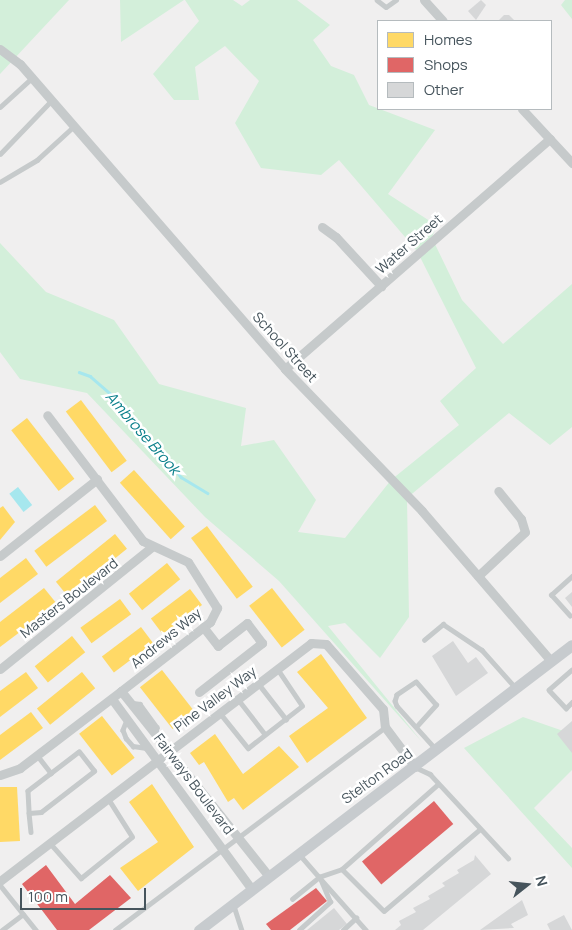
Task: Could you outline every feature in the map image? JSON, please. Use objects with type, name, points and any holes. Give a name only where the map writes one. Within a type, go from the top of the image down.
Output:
[{"type":"main road","name":"Stelton Road","points":[[198,930],[298,852],[437,750],[572,645]]},
{"type":"street","points":[[424,0],[442,20]]},
{"type":"street","name":"School Street","points":[[0,49],[32,78],[285,369],[478,576],[552,661]]},
{"type":"street","points":[[523,110],[572,163]]},
{"type":"street","name":"Water Street","points":[[285,369],[550,140]]},
{"type":"street","points":[[322,227],[336,237],[381,286]]},
{"type":"street","points":[[47,415],[152,547]]},
{"type":"street","points":[[0,556],[97,479]]},
{"type":"street","points":[[478,576],[525,532],[521,519],[498,490]]},
{"type":"street","name":"Andrews Way","points":[[0,775],[37,755],[112,699],[203,627],[216,613],[214,598],[180,556],[152,547]]},
{"type":"street","name":"Masters Boulevard","points":[[0,669],[152,547]]},
{"type":"street","points":[[199,692],[262,643],[247,623],[218,646],[203,627]]},
{"type":"street","name":"Pine Valley Way","points":[[0,881],[276,669],[306,647],[321,641],[326,644],[383,708],[385,727],[415,766]]},
{"type":"street","name":"Fairways Boulevard","points":[[121,691],[237,839],[268,875]]},
{"type":"street","name":"Fairways Boulevard","points":[[112,699],[225,848],[251,888]]},
{"type":"lane","points":[[378,0],[386,6],[396,0]]},
{"type":"lane","points":[[0,107],[32,78]]},
{"type":"lane","points":[[0,154],[51,101]]},
{"type":"lane","points":[[0,182],[37,160],[73,127]]},
{"type":"lane","points":[[570,616],[551,594],[572,576]]},
{"type":"lane","points":[[424,640],[443,624],[482,650],[516,689]]},
{"type":"lane","points":[[220,713],[246,748],[286,719],[302,704],[276,669]]},
{"type":"lane","points":[[572,670],[550,690],[566,708],[572,702]]},
{"type":"lane","points":[[416,727],[436,705],[416,682],[395,700],[416,727],[437,750]]},
{"type":"lane","points":[[258,684],[286,719]]},
{"type":"lane","points":[[238,698],[265,734]]},
{"type":"lane","points":[[115,930],[385,727]]},
{"type":"lane","points":[[29,812],[41,812],[94,771],[79,752],[28,791],[29,812],[31,832]]},
{"type":"lane","points":[[37,755],[51,773]]},
{"type":"lane","points":[[415,766],[438,784],[508,858]]},
{"type":"lane","points":[[292,899],[320,879],[342,869],[438,784]]},
{"type":"lane","points":[[50,843],[81,878],[132,837],[108,799]]},
{"type":"lane","points":[[342,869],[384,911],[480,829]]},
{"type":"lane","points":[[298,852],[366,930]]},
{"type":"lane","points":[[298,930],[330,902],[320,879]]},
{"type":"lane","points":[[0,885],[36,930]]},
{"type":"lane","points":[[233,903],[242,930]]},
{"type":"lane","points":[[2,930],[23,914]]},
{"type":"lane","points":[[343,930],[356,918]]},
{"type":"green space","points":[[0,0],[69,0],[0,74]]},
{"type":"green space","points":[[120,0],[184,0],[121,42]]},
{"type":"green space","points":[[185,0],[233,0],[242,6],[250,0],[297,0],[330,25],[313,40],[331,66],[354,75],[369,105],[377,108],[377,110],[382,110],[435,130],[388,194],[436,225],[432,238],[462,300],[503,344],[572,284],[572,427],[550,445],[509,413],[407,498],[409,617],[380,658],[345,623],[328,626],[422,742],[279,581],[205,517],[87,393],[20,379],[0,352],[0,243],[46,292],[114,320],[159,384],[246,408],[241,446],[274,440],[316,500],[298,532],[345,538],[391,480],[459,425],[440,401],[476,368],[417,251],[339,160],[321,175],[261,168],[235,123],[259,81],[225,46],[195,67],[199,100],[174,100],[153,74],[199,21]]},
{"type":"green space","points":[[565,0],[572,0],[572,19],[561,5]]},
{"type":"green space","points":[[523,717],[572,734],[572,770],[534,808],[572,848],[572,868],[464,748]]},
{"type":"water","points":[[18,487],[32,505],[23,512],[9,494]]},
{"type":"building: Homes","points":[[81,400],[127,461],[112,472],[66,411]]},
{"type":"building: Homes","points":[[27,418],[74,479],[59,491],[11,430]]},
{"type":"building: Homes","points":[[134,470],[185,526],[171,539],[120,483]]},
{"type":"building: Homes","points":[[95,505],[107,521],[46,567],[34,551]]},
{"type":"building: Homes","points":[[3,506],[15,522],[0,540],[0,508]]},
{"type":"building: Homes","points":[[207,526],[253,587],[237,599],[191,538]]},
{"type":"building: Homes","points":[[115,534],[127,549],[68,597],[56,582]]},
{"type":"building: Homes","points":[[26,558],[38,574],[0,603],[0,578]]},
{"type":"building: Homes","points":[[167,563],[180,579],[142,610],[129,594]]},
{"type":"building: Homes","points":[[44,588],[57,604],[0,647],[0,622]]},
{"type":"building: Homes","points":[[272,588],[305,630],[282,648],[249,606]]},
{"type":"building: Homes","points":[[190,589],[202,605],[163,634],[151,618]]},
{"type":"building: Homes","points":[[120,599],[131,614],[92,643],[80,628]]},
{"type":"building: Homes","points":[[141,627],[153,643],[114,672],[102,656]]},
{"type":"building: Homes","points":[[72,636],[85,652],[48,683],[35,666]]},
{"type":"building: Homes","points":[[321,654],[367,718],[307,763],[289,736],[328,708],[297,672]]},
{"type":"building: Homes","points":[[162,670],[195,712],[173,729],[140,687]]},
{"type":"building: Homes","points":[[26,672],[38,688],[0,717],[0,691]]},
{"type":"building: Homes","points":[[82,672],[95,688],[50,725],[37,709]]},
{"type":"building: Homes","points":[[31,712],[43,728],[0,760],[0,735]]},
{"type":"building: Homes","points":[[102,716],[135,758],[112,776],[79,734]]},
{"type":"building: Homes","points":[[215,734],[243,774],[279,746],[299,767],[243,810],[234,798],[228,802],[204,762],[199,765],[190,753]]},
{"type":"building: Homes","points":[[152,784],[194,847],[138,891],[120,868],[158,842],[129,802]]},
{"type":"building: Homes","points":[[0,787],[17,787],[20,841],[0,842]]},
{"type":"building: Shops","points":[[434,801],[453,824],[381,884],[362,861]]},
{"type":"building: Shops","points":[[46,865],[75,904],[110,875],[131,898],[89,930],[57,930],[22,884]]},
{"type":"building: Shops","points":[[316,888],[327,901],[290,930],[271,930],[266,924]]},
{"type":"building: Other","points":[[481,0],[486,5],[476,20],[468,11]]},
{"type":"building: Other","points":[[504,15],[509,15],[514,20],[499,20]]},
{"type":"building: Other","points":[[572,592],[572,607],[565,598]]},
{"type":"building: Other","points":[[453,641],[468,663],[476,657],[488,673],[456,696],[432,656]]},
{"type":"building: Other","points":[[572,721],[572,753],[557,734]]},
{"type":"building: Other","points":[[475,855],[491,874],[423,930],[395,930],[401,925],[399,921],[416,912],[413,908],[430,899],[428,896],[445,886],[442,883],[459,873],[457,870],[474,860]]},
{"type":"building: Other","points":[[522,900],[528,915],[511,924],[514,928],[480,930]]},
{"type":"building: Other","points":[[334,908],[347,924],[339,930],[307,930]]},
{"type":"building: Other","points":[[564,915],[572,930],[550,930],[547,924]]},
{"type":"waterway","name":"Ambrose Brook","points":[[79,372],[90,376],[115,398],[181,477],[208,493]]}]
